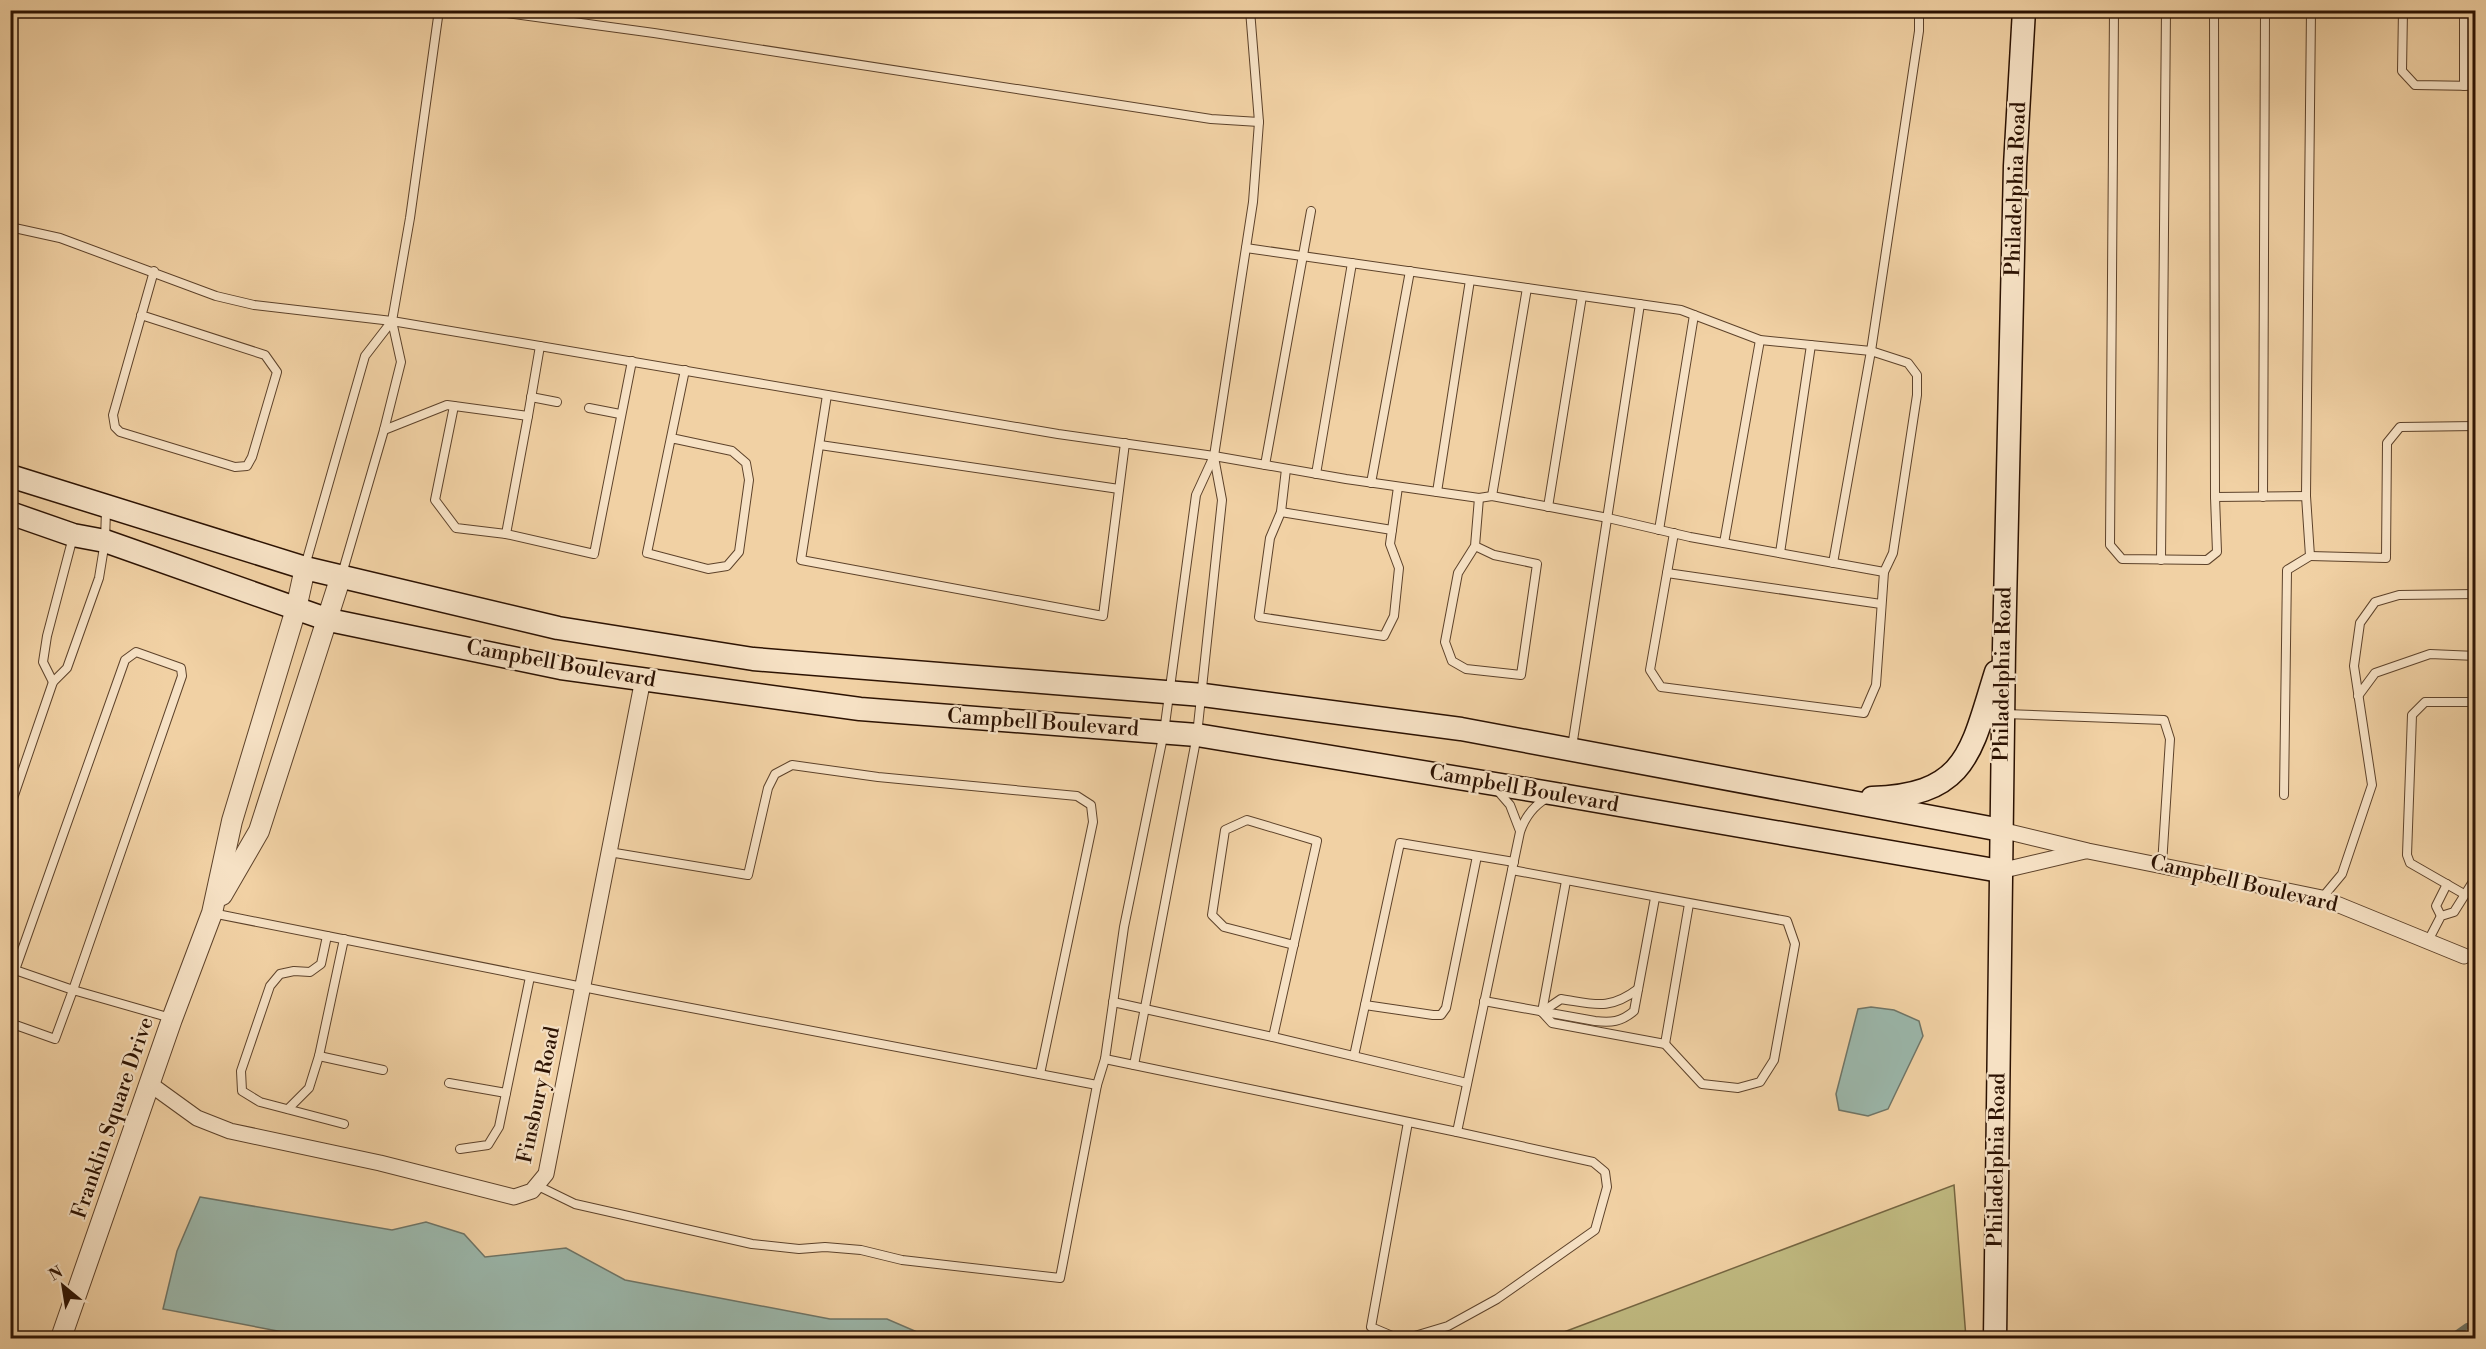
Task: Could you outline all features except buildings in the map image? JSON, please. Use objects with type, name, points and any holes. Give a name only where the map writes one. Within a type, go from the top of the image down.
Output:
[{"type":"main road","name":"Philadelphia Road","points":[[1995,1338],[2004,648],[2015,166],[2024,10]]},
{"type":"main road","name":"Campbell Boulevard","points":[[10,476],[305,568],[558,628],[753,659],[1203,695],[1461,729],[2001,830]]},
{"type":"main road","name":"Campbell Boulevard","points":[[10,513],[74,535],[105,541],[329,620],[561,668],[860,709],[1197,735],[1490,782],[2000,871]]},
{"type":"main road","points":[[1831,799],[1909,796],[1926,791],[1956,771],[1966,758],[1979,726],[2004,648]]},
{"type":"street","name":"Franklin Square Drive","points":[[62,1338],[172,1019],[212,913],[232,821],[296,609],[305,568]]},
{"type":"street","name":"Franklin Square Drive","points":[[212,913],[259,831],[329,620],[341,576]]},
{"type":"street","name":"Finsbury Road","points":[[150,1084],[197,1118],[230,1131],[380,1163],[514,1197],[532,1191],[546,1173],[643,679]]},
{"type":"street","name":"Campbell Boulevard","points":[[2001,830],[2322,898],[2464,956]]},
{"type":"street","name":"Campbell Boulevard","points":[[2000,871],[2088,850]]},
{"type":"lane","points":[[341,576],[384,430],[401,362],[392,321],[410,218],[439,10]]},
{"type":"lane","points":[[485,10],[654,33],[1211,119],[1259,122]]},
{"type":"lane","points":[[536,1185],[575,1204],[752,1244],[799,1249],[825,1247],[861,1250],[902,1260],[1060,1278],[1097,1084],[1105,1059],[1124,927],[1164,732],[1196,495],[1214,456],[1253,202],[1259,122],[1250,10]]},
{"type":"lane","points":[[1833,563],[1871,351],[1919,31],[1919,10]]},
{"type":"lane","points":[[2114,10],[2109,545],[2122,559],[2161,560],[2207,560],[2217,552],[2214,10]]},
{"type":"lane","points":[[2161,560],[2166,10]]},
{"type":"lane","points":[[2263,497],[2265,10]]},
{"type":"lane","points":[[2310,556],[2306,496],[2311,10]]},
{"type":"lane","points":[[2403,10],[2402,71],[2415,86],[2475,86]]},
{"type":"lane","points":[[2464,10],[2464,86]]},
{"type":"lane","points":[[1264,465],[1311,211]]},
{"type":"lane","points":[[10,227],[60,238],[216,296],[254,305],[392,321],[827,395],[1371,483],[1479,498],[1492,496],[1780,554],[1884,572]]},
{"type":"lane","points":[[1246,248],[1681,310],[1760,340],[1871,351],[1908,363],[1917,375],[1917,395],[1893,553],[1884,572],[1876,685],[1864,713],[1661,687],[1650,670],[1674,533]]},
{"type":"lane","points":[[1316,474],[1352,263]]},
{"type":"lane","points":[[1371,483],[1410,271]]},
{"type":"lane","points":[[141,315],[265,355],[274,365],[277,372],[252,457],[247,466],[236,467],[120,432],[115,427],[113,416],[141,315],[154,272]]},
{"type":"lane","points":[[1437,492],[1470,280]]},
{"type":"lane","points":[[1492,496],[1527,288]]},
{"type":"lane","points":[[1548,507],[1582,296]]},
{"type":"lane","points":[[1572,749],[1640,304]]},
{"type":"lane","points":[[1659,530],[1694,315]]},
{"type":"lane","points":[[305,568],[365,356],[392,321]]},
{"type":"lane","points":[[1724,543],[1760,340]]},
{"type":"lane","points":[[1780,554],[1811,345]]},
{"type":"lane","points":[[506,534],[540,346]]},
{"type":"lane","points":[[450,405],[435,500],[456,528],[506,534],[594,554],[632,361]]},
{"type":"lane","points":[[670,438],[732,451],[746,463],[749,480],[739,552],[728,566],[708,569],[647,553],[670,438],[684,370]]},
{"type":"lane","points":[[827,395],[801,560],[1103,616],[1125,443]]},
{"type":"lane","points":[[531,397],[557,402]]},
{"type":"lane","points":[[384,430],[450,405],[528,416]]},
{"type":"lane","points":[[589,408],[620,414]]},
{"type":"lane","points":[[2284,795],[2288,570],[2310,556],[2386,558],[2387,443],[2400,427],[2475,426]]},
{"type":"lane","points":[[819,445],[1119,489]]},
{"type":"lane","points":[[1134,1065],[1203,695],[1222,500],[1214,456]]},
{"type":"lane","points":[[1286,469],[1281,512],[1270,538],[1258,617],[1384,636],[1394,616],[1399,568],[1390,544],[1398,487]]},
{"type":"lane","points":[[2215,497],[2306,496]]},
{"type":"lane","points":[[1475,546],[1494,555],[1537,564],[1521,675],[1466,669],[1452,661],[1445,642],[1458,573],[1475,546],[1479,498]]},
{"type":"lane","points":[[10,807],[53,682],[67,668],[99,578],[105,541],[106,507]]},
{"type":"lane","points":[[1281,512],[1392,530]]},
{"type":"lane","points":[[53,682],[43,662],[47,636],[74,535]]},
{"type":"lane","points":[[1667,573],[1881,604]]},
{"type":"lane","points":[[2322,898],[2342,873],[2372,785],[2354,666],[2360,623],[2375,602],[2399,595],[2475,594]]},
{"type":"lane","points":[[10,981],[125,660],[136,652],[181,668],[182,676],[55,1039],[10,1023]]},
{"type":"lane","points":[[2358,696],[2375,673],[2430,654],[2475,656]]},
{"type":"lane","points":[[2464,894],[2410,863],[2407,855],[2412,715],[2426,702],[2475,702]]},
{"type":"lane","points":[[2003,714],[2164,720],[2170,739],[2162,865]]},
{"type":"lane","points":[[609,852],[748,875],[768,788],[775,774],[792,765],[889,778],[1077,796],[1091,805],[1093,822],[1040,1074]]},
{"type":"lane","points":[[1490,782],[1510,805],[1520,832]]},
{"type":"lane","points":[[1457,1132],[1520,832],[1524,820],[1535,805],[1556,794]]},
{"type":"lane","points":[[1273,1037],[1294,945],[1317,841],[1247,820],[1225,830],[1212,915],[1224,927],[1294,945]]},
{"type":"lane","points":[[1353,1056],[1400,843],[1477,856],[1566,881],[1787,921],[1795,944],[1774,1060],[1760,1082],[1738,1088],[1702,1084],[1665,1044],[1552,1023],[1542,1012]]},
{"type":"lane","points":[[1365,1005],[1441,1015],[1446,1008],[1477,856]]},
{"type":"lane","points":[[2428,941],[2441,916],[2454,912],[2475,878]]},
{"type":"lane","points":[[1542,1012],[1566,881]]},
{"type":"lane","points":[[2441,916],[2436,906],[2447,884]]},
{"type":"lane","points":[[1484,1001],[1612,1023],[1625,1018],[1634,1011],[1655,898]]},
{"type":"lane","points":[[1665,1044],[1689,904]]},
{"type":"lane","points":[[212,913],[583,988],[1097,1084]]},
{"type":"lane","points":[[327,936],[321,964],[310,972],[294,971],[280,975],[270,987],[241,1071],[242,1091],[260,1102],[344,1124]]},
{"type":"lane","points":[[288,1109],[309,1088],[319,1056],[344,939]]},
{"type":"lane","points":[[15,970],[73,990],[172,1019]]},
{"type":"lane","points":[[460,1149],[488,1145],[499,1127],[530,976]]},
{"type":"lane","points":[[1542,1012],[1561,999],[1603,1006],[1615,1004],[1638,989]]},
{"type":"lane","points":[[1113,1002],[1467,1083]]},
{"type":"lane","points":[[319,1056],[383,1070]]},
{"type":"lane","points":[[1105,1059],[1593,1162],[1605,1172],[1607,1187],[1595,1230],[1497,1299],[1448,1326],[1408,1338]]},
{"type":"lane","points":[[449,1083],[506,1093]]},
{"type":"lane","points":[[1397,1338],[1371,1327],[1408,1122]]},
{"type":"shaded area","points":[[1871,1007],[1894,1010],[1919,1021],[1923,1036],[1888,1109],[1868,1116],[1839,1110],[1836,1094],[1858,1009]]},
{"type":"shaded area","points":[[1954,1185],[1966,1338],[1548,1338]]},
{"type":"shaded area","points":[[200,1197],[392,1230],[426,1222],[464,1234],[485,1257],[566,1248],[625,1280],[830,1319],[887,1319],[931,1338],[314,1338],[163,1309],[177,1251]]},
{"type":"waterway","points":[[2472,973],[2476,966]]},
{"type":"waterway","points":[[2450,1338],[2467,1326],[2476,1325]]}]
